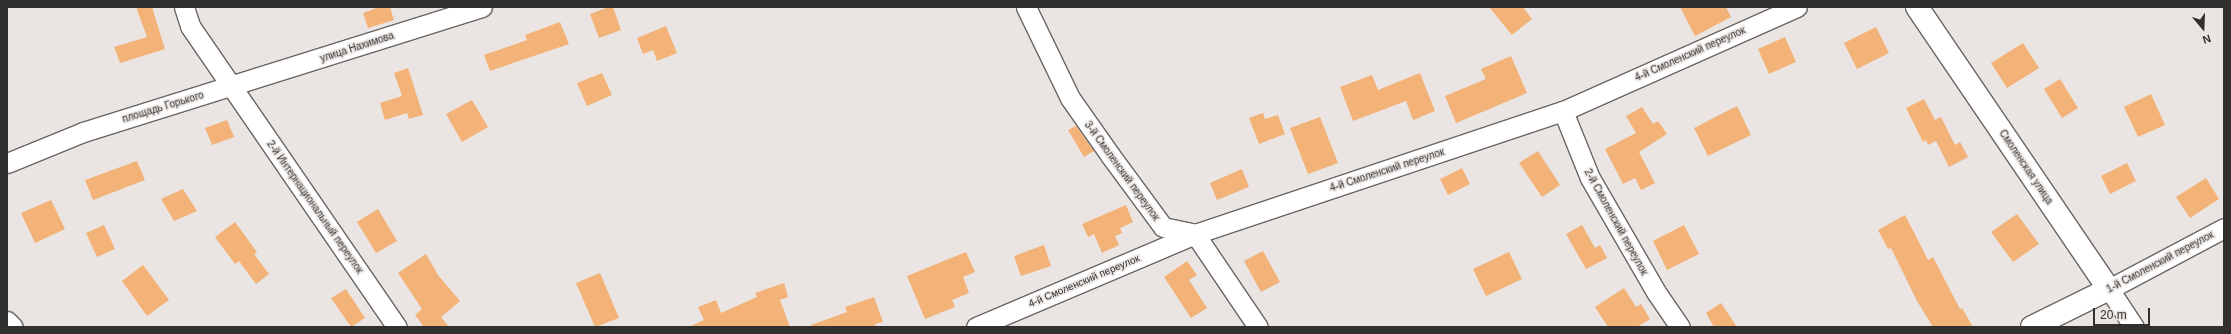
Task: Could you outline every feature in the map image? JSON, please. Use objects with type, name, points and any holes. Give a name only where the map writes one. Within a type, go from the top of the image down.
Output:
[{"type":"street","points":[[184,7],[190,26],[232,87]]},
{"type":"street","name":"улица Нахимова","points":[[232,87],[482,7]]},
{"type":"street","name":"3-й Смоленский переулок","points":[[1026,7],[1070,98],[1163,227],[1195,234]]},
{"type":"street","name":"4-й Смоленский переулок","points":[[976,327],[1195,234],[1563,111],[1797,7]]},
{"type":"street","name":"Смоленская улица","points":[[1917,7],[2134,327]]},
{"type":"street","name":"площадь Горького","points":[[7,163],[83,132],[232,87]]},
{"type":"street","name":"2-й Интернациональный переулок","points":[[232,87],[397,327]]},
{"type":"street","name":"2-й Смоленский переулок","points":[[1563,111],[1590,178],[1656,292],[1680,327]]},
{"type":"street","name":"1-й Смоленский переулок","points":[[2032,327],[2109,289],[2224,228]]},
{"type":"street","points":[[1195,234],[1258,327]]},
{"type":"street","points":[[7,321],[14,327]]},
{"type":"building","points":[[136,7],[152,7],[165,49],[120,63],[114,47],[147,37]]},
{"type":"building","points":[[379,7],[390,7],[394,20],[368,28],[363,13]]},
{"type":"building","points":[[613,7],[621,30],[599,38],[590,14]]},
{"type":"building","points":[[1489,7],[1523,7],[1532,19],[1512,35]]},
{"type":"building","points":[[1680,7],[1726,7],[1731,17],[1695,36]]},
{"type":"building","points":[[560,22],[569,44],[490,71],[484,55],[527,40],[525,35]]},
{"type":"building","points":[[666,26],[677,53],[657,61],[653,50],[643,54],[637,38]]},
{"type":"building","points":[[1876,27],[1889,53],[1857,69],[1844,43]]},
{"type":"building","points":[[1785,37],[1796,62],[1769,74],[1758,49]]},
{"type":"building","points":[[2023,43],[2039,68],[2007,88],[1991,63]]},
{"type":"building","points":[[1511,56],[1527,93],[1456,123],[1445,96],[1486,79],[1481,69]]},
{"type":"building","points":[[408,68],[423,115],[409,119],[407,113],[385,120],[380,103],[402,96],[394,73]]},
{"type":"building","points":[[602,73],[612,95],[587,106],[577,83]]},
{"type":"building","points":[[1420,73],[1435,111],[1413,120],[1406,101],[1353,121],[1340,87],[1372,75],[1378,90]]},
{"type":"building","points":[[2060,79],[2078,108],[2062,118],[2044,89]]},
{"type":"building","points":[[2151,94],[2165,125],[2138,137],[2124,107]]},
{"type":"building","points":[[1924,99],[1935,120],[1941,117],[1955,145],[1960,142],[1968,157],[1949,167],[1936,141],[1928,145],[1926,140],[1923,142],[1906,108]]},
{"type":"building","points":[[472,100],[488,127],[462,142],[446,114]]},
{"type":"building","points":[[1737,106],[1751,135],[1708,156],[1694,128]]},
{"type":"building","points":[[1642,107],[1653,124],[1658,121],[1667,134],[1639,152],[1655,183],[1641,190],[1635,178],[1623,184],[1605,149],[1636,133],[1626,116]]},
{"type":"building","points":[[1263,113],[1265,119],[1278,115],[1285,134],[1259,144],[1249,118]]},
{"type":"building","points":[[1320,117],[1338,163],[1308,174],[1290,128]]},
{"type":"building","points":[[227,120],[234,137],[212,145],[205,128]]},
{"type":"building","points":[[1076,126],[1094,151],[1084,157],[1068,130]]},
{"type":"building","points":[[1538,151],[1560,185],[1542,197],[1519,163]]},
{"type":"building","points":[[137,161],[145,180],[93,200],[85,180]]},
{"type":"building","points":[[2127,163],[2136,181],[2110,194],[2101,176]]},
{"type":"building","points":[[1462,168],[1470,184],[1448,195],[1440,179]]},
{"type":"building","points":[[1242,169],[1249,187],[1217,200],[1210,183]]},
{"type":"building","points":[[2206,178],[2219,199],[2190,218],[2176,197]]},
{"type":"building","points":[[183,189],[197,211],[174,221],[161,199]]},
{"type":"building","points":[[51,200],[65,229],[35,243],[21,213]]},
{"type":"building","points":[[1126,205],[1133,222],[1120,228],[1122,233],[1115,236],[1119,245],[1102,253],[1094,234],[1088,237],[1082,224]]},
{"type":"building","points":[[378,209],[397,241],[376,253],[357,222]]},
{"type":"building","points":[[2017,214],[2039,244],[2013,262],[1991,232]]},
{"type":"building","points":[[1905,215],[1928,260],[1933,257],[1960,309],[1962,308],[1973,327],[1933,327],[1917,301],[1891,248],[1888,249],[1878,230]]},
{"type":"building","points":[[235,222],[257,252],[254,254],[269,274],[256,284],[239,261],[235,264],[215,237]]},
{"type":"building","points":[[104,225],[115,249],[97,257],[86,233]]},
{"type":"building","points":[[1582,225],[1595,248],[1600,245],[1607,258],[1586,269],[1566,234]]},
{"type":"building","points":[[1684,225],[1699,254],[1667,270],[1653,241]]},
{"type":"building","points":[[1044,245],[1051,266],[1021,276],[1014,256]]},
{"type":"building","points":[[1263,251],[1280,282],[1261,292],[1244,261]]},
{"type":"building","points":[[966,252],[975,272],[963,277],[969,293],[952,300],[955,307],[925,319],[907,276]]},
{"type":"building","points":[[1509,252],[1522,279],[1486,296],[1473,269]]},
{"type":"building","points":[[426,254],[438,275],[460,301],[441,317],[449,327],[424,327],[415,315],[422,309],[398,273]]},
{"type":"building","points":[[1187,261],[1197,275],[1189,280],[1207,308],[1191,318],[1164,277]]},
{"type":"building","points":[[143,265],[169,300],[147,316],[122,281]]},
{"type":"building","points":[[600,273],[619,318],[595,327],[576,283]]},
{"type":"building","points":[[784,283],[788,297],[780,300],[790,327],[689,327],[704,320],[698,307],[716,300],[721,313],[757,297],[755,293]]},
{"type":"building","points":[[1624,288],[1636,307],[1641,304],[1650,319],[1637,327],[1608,327],[1595,307]]},
{"type":"building","points":[[346,289],[365,318],[351,327],[331,298]]},
{"type":"building","points":[[874,297],[883,322],[875,324],[876,327],[812,327],[811,325],[847,312],[845,307]]},
{"type":"building","points":[[1721,303],[1737,327],[1714,327],[1706,313]]}]
